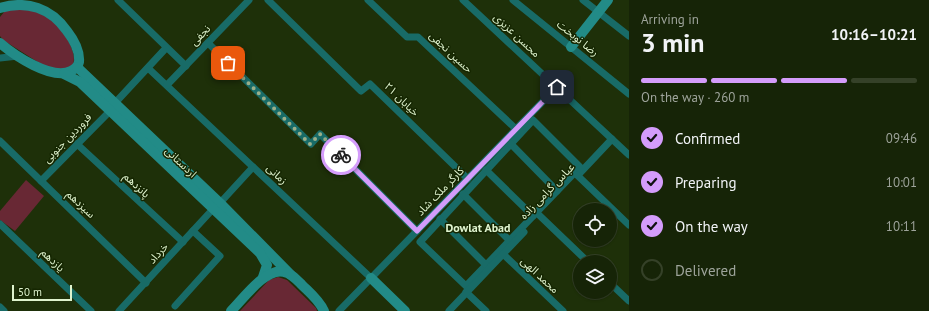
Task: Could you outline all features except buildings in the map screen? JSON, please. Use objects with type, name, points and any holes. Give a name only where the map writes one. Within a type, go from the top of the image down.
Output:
[{"type":"main road","points":[[571,47],[608,0]]},
{"type":"main road","points":[[0,8],[17,1],[46,4],[73,41],[78,56],[77,67],[64,74]]},
{"type":"main road","name":"اردستانی","points":[[0,43],[18,56],[43,70],[56,74],[64,74],[80,82],[112,107],[217,206],[270,253],[316,299],[324,311]]},
{"type":"main road","name":"اردستانی","points":[[77,67],[112,107]]},
{"type":"main road","name":"اردستانی","points":[[217,206],[265,260],[267,265],[263,277]]},
{"type":"main road","points":[[231,311],[263,277],[277,271],[291,275]]},
{"type":"main road","points":[[371,278],[405,311]]},
{"type":"street","points":[[118,0],[186,66]]},
{"type":"street","name":"نجفی","points":[[167,85],[249,0]]},
{"type":"street","name":"خیابان ۲۱","points":[[268,0],[361,91],[370,84],[466,183]]},
{"type":"street","name":"حسین نجفی","points":[[368,0],[407,37],[418,37],[516,129]]},
{"type":"street","name":"محسن عزیزی","points":[[463,0],[629,155]]},
{"type":"street","name":"رضا نوبخت","points":[[513,0],[629,94]]},
{"type":"street","points":[[583,0],[629,36]]},
{"type":"street","points":[[208,43],[310,144],[320,134],[417,231]]},
{"type":"street","name":"فروردین جنوبی","points":[[41,181],[166,48]]},
{"type":"street","points":[[0,58],[18,56]]},
{"type":"street","name":"زمانی","points":[[148,68],[371,278]]},
{"type":"street","name":"کارگر ملک شاد","points":[[339,311],[466,183],[557,87]]},
{"type":"street","points":[[533,120],[580,167],[536,216],[509,240],[466,286],[420,242],[463,194],[466,183],[486,170],[533,120]]},
{"type":"street","name":"عباس گرامی زاده","points":[[449,311],[503,254],[536,216],[612,139]]},
{"type":"street","name":"سیزدهم","points":[[0,142],[146,283]]},
{"type":"street","name":"پانزدهم","points":[[77,144],[182,242]]},
{"type":"street","points":[[510,144],[557,191]]},
{"type":"street","name":"خرداد","points":[[122,310],[192,231],[254,167]]},
{"type":"street","points":[[486,170],[580,255]]},
{"type":"street","points":[[577,176],[629,225]]},
{"type":"street","points":[[463,194],[509,240]]},
{"type":"street","points":[[440,219],[486,265]]},
{"type":"street","name":"یازدهم","points":[[0,224],[91,311]]},
{"type":"street","points":[[175,306],[220,256],[192,231]]},
{"type":"street","name":"محمد الهی","points":[[503,254],[563,311]]},
{"type":"street","points":[[617,290],[629,301]]},
{"type":"street","points":[[466,292],[486,311]]},
{"type":"street","points":[[0,307],[4,311]]},
{"type":"shaded area","points":[[16,7],[41,11],[55,23],[66,36],[73,51],[73,65],[63,70],[44,66],[3,40],[0,36],[0,17],[5,11]]},
{"type":"shaded area","points":[[26,180],[44,196],[15,231],[0,220],[0,211]]},
{"type":"shaded area","points":[[278,277],[287,280],[316,308],[317,311],[240,311],[269,280]]},
{"type":"way so far","points":[[228,63],[310,144],[320,134],[341,155]]},
{"type":"district","name":"Dowlat Abad","points":[[478,227]]},
{"type":"route","points":[[341,155],[417,231],[557,87]]}]
